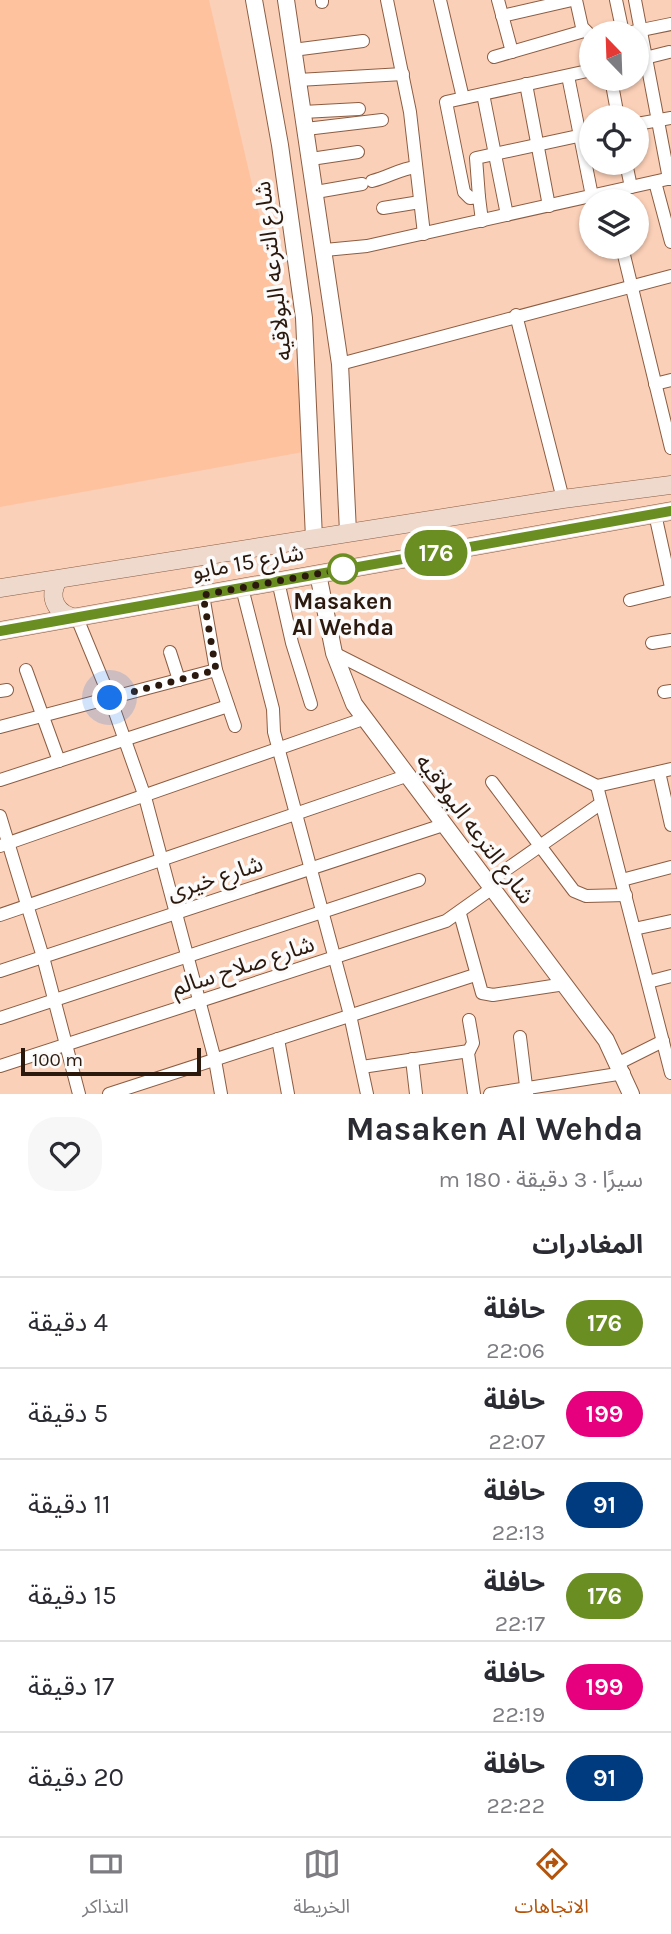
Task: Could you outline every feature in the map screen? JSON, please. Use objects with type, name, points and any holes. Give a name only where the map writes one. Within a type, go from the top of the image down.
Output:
[{"type":"main road","name":"شارع 15 مايو","points":[[0,588],[348,532],[671,485]]},
{"type":"main road","name":"شارع 15 مايو","points":[[0,631],[663,512]]},
{"type":"main road","points":[[58,580],[53,590],[54,602],[61,612],[77,618]]},
{"type":"street","name":"شارع الترعه البولاقيه","points":[[254,0],[280,145],[304,318],[314,538]]},
{"type":"street","points":[[286,0],[340,364],[348,532]]},
{"type":"street","points":[[440,0],[451,74],[463,98]]},
{"type":"street","points":[[498,0],[512,52]]},
{"type":"street","points":[[502,16],[574,0],[584,21]]},
{"type":"street","points":[[616,0],[622,21]]},
{"type":"street","points":[[635,0],[640,21]]},
{"type":"street","points":[[389,1],[403,74],[424,234]]},
{"type":"street","points":[[649,29],[671,24]]},
{"type":"street","points":[[495,57],[579,35]]},
{"type":"street","points":[[293,50],[363,41]]},
{"type":"street","points":[[649,57],[669,52]]},
{"type":"street","points":[[479,197],[470,198],[465,194],[446,102],[579,73]]},
{"type":"street","points":[[298,80],[403,74]]},
{"type":"street","points":[[568,76],[579,111]]},
{"type":"street","points":[[627,189],[670,178],[665,119],[649,77]]},
{"type":"street","points":[[526,84],[549,206]]},
{"type":"street","points":[[483,94],[507,215]]},
{"type":"street","points":[[303,111],[359,109]]},
{"type":"street","points":[[306,129],[382,120]]},
{"type":"street","points":[[482,220],[474,159],[579,136]]},
{"type":"street","points":[[311,159],[358,152]]},
{"type":"street","points":[[316,192],[389,177],[398,169],[416,167]]},
{"type":"street","points":[[628,175],[631,187]]},
{"type":"street","points":[[655,182],[671,242]]},
{"type":"street","points":[[325,250],[368,246],[579,199]]},
{"type":"street","points":[[383,208],[421,202]]},
{"type":"street","points":[[625,259],[671,448]]},
{"type":"street","points":[[340,364],[516,315],[671,276]]},
{"type":"street","points":[[304,318],[334,315]]},
{"type":"street","points":[[516,315],[564,499]]},
{"type":"street","points":[[655,383],[671,380]]},
{"type":"street","points":[[630,600],[671,589],[663,512]]},
{"type":"street","name":"شارع الترعه البولاقيه","points":[[318,574],[334,653],[345,688],[363,719],[565,984],[622,1068],[631,1094]]},
{"type":"street","points":[[278,581],[292,643],[312,704]]},
{"type":"street","points":[[242,587],[297,814],[350,1015],[367,1094]]},
{"type":"street","points":[[203,595],[216,670],[235,726]]},
{"type":"street","points":[[77,618],[110,698],[145,797],[215,1060],[221,1094]]},
{"type":"street","points":[[652,643],[671,639]]},
{"type":"street","points":[[170,652],[179,680]]},
{"type":"street","points":[[334,653],[597,786],[665,771],[671,825]]},
{"type":"street","points":[[26,670],[59,761]]},
{"type":"street","points":[[0,727],[216,670]]},
{"type":"street","points":[[0,780],[228,706]]},
{"type":"street","points":[[4,845],[363,719]]},
{"type":"street","points":[[0,915],[406,776]]},
{"type":"street","points":[[492,782],[577,894],[626,895]]},
{"type":"street","points":[[597,786],[665,1036],[671,1073]]},
{"type":"street","name":"شارع صلاح سالم","points":[[0,1066],[460,914],[489,886],[539,846],[600,804]]},
{"type":"street","points":[[0,816],[4,845],[28,905],[79,1094]]},
{"type":"street","name":"شارع خيرى","points":[[0,971],[443,825]]},
{"type":"street","points":[[622,880],[671,867]]},
{"type":"street","points":[[0,1018],[419,880]]},
{"type":"street","points":[[460,914],[482,993],[493,995],[565,984]]},
{"type":"street","points":[[634,929],[671,920]]},
{"type":"street","points":[[109,1094],[475,975]]},
{"type":"street","points":[[649,982],[671,976]]},
{"type":"street","points":[[469,1020],[473,1043],[469,1051],[474,1094]]},
{"type":"street","points":[[490,1094],[527,1091],[622,1068],[665,1036]]},
{"type":"street","points":[[520,1037],[527,1091]]},
{"type":"street","points":[[278,1039],[288,1094]]},
{"type":"street","points":[[362,1067],[469,1051]]},
{"type":"street","points":[[411,1059],[416,1094]]},
{"type":"street","points":[[580,1080],[582,1094]]},
{"type":"shaded area","points":[[0,0],[209,0],[314,450],[0,507]]},
{"type":"bus line","name":"176","points":[[0,631],[671,511]]},
{"type":"place","name":"Masaken Al Wehda","points":[[343,569]]},
{"type":"route","points":[[110,698],[216,670],[203,595],[343,569]]}]
